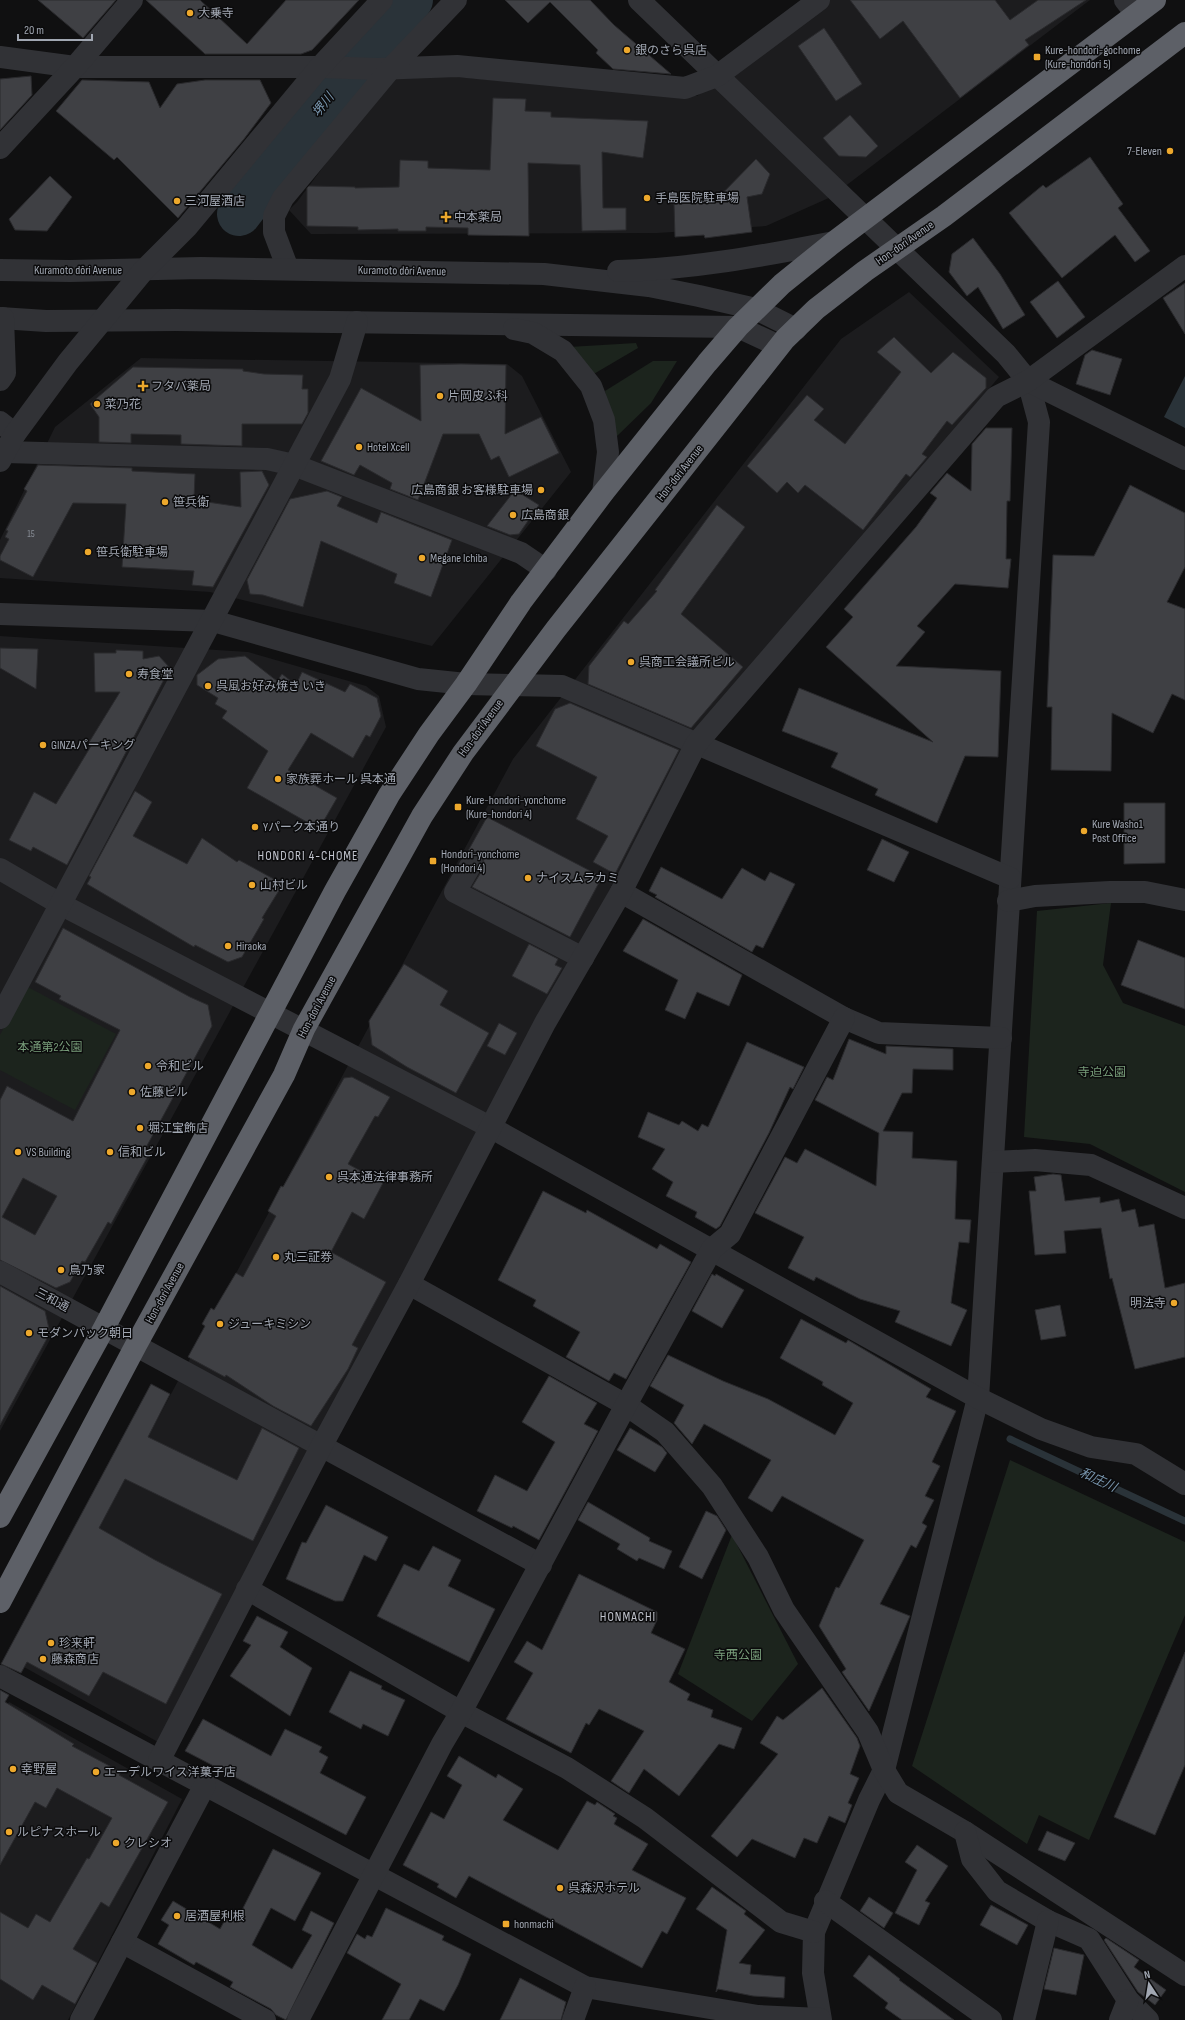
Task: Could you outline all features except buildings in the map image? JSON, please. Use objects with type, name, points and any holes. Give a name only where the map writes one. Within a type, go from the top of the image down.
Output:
[{"type":"highway","points":[[0,1517],[104,1328],[271,1012],[389,795],[429,734],[466,684],[521,602],[603,493],[707,363],[738,327],[782,284],[834,242],[866,219],[1130,7],[1155,0]]},
{"type":"highway","name":"Hon-dori Avenue","points":[[0,1602],[136,1345],[284,1075],[304,1029],[422,816],[463,753],[514,684],[779,346],[816,309],[895,248],[944,216],[1185,33]]},
{"type":"street","points":[[0,148],[75,67],[132,0]]},
{"type":"street","points":[[5,442],[68,362],[144,270],[187,227],[382,0]]},
{"type":"street","points":[[288,269],[274,232],[274,216],[280,204],[384,68],[456,0]]},
{"type":"street","points":[[0,1676],[373,1876],[585,1987],[757,2018],[820,2019],[813,1973],[814,1932],[869,1800],[884,1770],[978,1398],[1039,422],[1028,381],[1006,354],[639,0]]},
{"type":"street","points":[[0,57],[75,67],[384,68],[457,66],[685,88],[717,76],[819,0]]},
{"type":"street","points":[[544,274],[650,270],[742,260],[834,242]]},
{"type":"street","points":[[159,1761],[322,1445],[409,1284],[545,1023],[574,953],[621,892],[696,744],[996,397],[1028,381],[1185,266]]},
{"type":"street","name":"Kuramoto dōri Avenue","points":[[0,270],[70,271],[288,269],[544,274],[649,286],[756,309],[796,329]]},
{"type":"street","points":[[0,380],[5,373],[2,318],[46,321],[104,320],[482,323],[738,327],[779,346]]},
{"type":"street","points":[[0,1018],[213,622],[340,379],[358,322]]},
{"type":"street","points":[[482,323],[533,333],[563,351],[591,386],[604,420],[608,452],[603,493]]},
{"type":"street","points":[[1028,381],[1185,459]]},
{"type":"street","points":[[5,442],[267,459],[294,465],[521,553],[546,570]]},
{"type":"street","points":[[0,614],[213,622],[418,679],[466,684],[562,686],[1010,878]]},
{"type":"street","points":[[472,863],[455,892],[574,953]]},
{"type":"street","points":[[0,869],[62,905],[304,1029],[490,1127],[712,1249],[871,1340],[978,1398],[1041,1429],[1091,1447],[1136,1454],[1185,1484]]},
{"type":"street","points":[[621,892],[844,1018],[879,1033],[1001,1038]]},
{"type":"street","points":[[1008,901],[1035,896],[1110,892],[1145,892],[1185,900]]},
{"type":"street","points":[[298,2020],[442,1744],[462,1712],[626,1405],[712,1249],[730,1234],[844,1018]]},
{"type":"street","points":[[993,1162],[1035,1160],[1091,1165],[1185,1208]]},
{"type":"street","name":"三和通","points":[[0,1272],[322,1445],[541,1565]]},
{"type":"street","points":[[409,1284],[626,1405],[665,1432],[712,1486],[758,1557],[784,1610],[868,1732],[884,1770],[898,1793],[965,1832],[1185,1975]]},
{"type":"street","points":[[247,1589],[462,1712],[567,1768],[644,1818],[782,1922],[814,1932]]},
{"type":"street","points":[[81,2020],[205,1785]]},
{"type":"street","points":[[965,1832],[972,1859],[998,1891],[1048,1921],[1089,1939],[1124,2010],[1148,2020]]},
{"type":"street","points":[[826,1901],[991,2020]]},
{"type":"street","points":[[1024,2020],[1048,1921]]},
{"type":"street","points":[[122,1942],[264,2020]]},
{"type":"street","points":[[573,2020],[585,1987]]},
{"type":"shaded area","points":[[825,0],[1090,0],[831,197],[766,226],[657,233],[311,234],[289,210],[297,202],[394,72],[697,96]]},
{"type":"shaded area","points":[[909,292],[999,377],[694,738],[158,1742],[24,1667],[513,759],[841,339]]},
{"type":"shaded area","points":[[141,358],[507,364],[522,376],[571,472],[432,646],[210,592],[0,578],[0,540],[55,427]]},
{"type":"shaded area","points":[[1185,376],[1185,428],[1164,417]]},
{"type":"shaded area","points":[[0,636],[248,652],[366,686],[379,696],[386,727],[0,1431]]},
{"type":"shaded area","points":[[9,1702],[182,1799],[68,2020],[0,2020],[0,1718]]},
{"type":"green space","points":[[636,343],[638,348],[592,375],[569,347]]},
{"type":"green space","points":[[653,361],[677,361],[651,403],[615,438],[605,391]]},
{"type":"green space","name":"寺迫公園","points":[[1111,903],[1103,965],[1123,1003],[1185,1026],[1185,1192],[1090,1144],[1024,1137],[1037,911]]},
{"type":"green space","name":"本通第2公園","points":[[26,986],[116,1034],[75,1110],[0,1070],[0,1035]]},
{"type":"green space","points":[[1010,1460],[1185,1542],[1185,1615],[1089,1840],[1039,1815],[1027,1844],[912,1766]]},
{"type":"green space","name":"寺西公園","points":[[732,1535],[798,1664],[752,1721],[678,1674]]},
{"type":"waterway","name":"堺川","points":[[239,214],[338,85],[411,0]]},
{"type":"waterway","name":"和庄川","points":[[1010,1439],[1185,1521]]},
{"type":"place","name":"大乗寺","points":[[190,13]]},
{"type":"place","name":"銀のさら呉店","points":[[627,50]]},
{"type":"place","name":"Kure-hondori-gochome (Kure-hondori 5)","points":[[1037,57]]},
{"type":"place","name":"7-Eleven","points":[[1170,151]]},
{"type":"place","name":"手島医院駐車場","points":[[647,198]]},
{"type":"place","name":"三河屋酒店","points":[[177,201]]},
{"type":"place","name":"中本薬局","points":[[446,217]]},
{"type":"place","name":"フタバ薬局","points":[[143,386]]},
{"type":"place","name":"片岡皮ふ科","points":[[440,396]]},
{"type":"place","name":"菜乃花","points":[[97,404]]},
{"type":"place","name":"Hotel Xcell","points":[[359,447]]},
{"type":"place","name":"広島商銀 お客様駐車場","points":[[541,490]]},
{"type":"place","name":"笹兵衛","points":[[165,502]]},
{"type":"place","name":"広島商銀","points":[[513,515]]},
{"type":"place","name":"笹兵衛駐車場","points":[[88,552]]},
{"type":"place","name":"Megane Ichiba","points":[[422,558]]},
{"type":"place","name":"呉商工会議所ビル","points":[[631,662]]},
{"type":"place","name":"寿食堂","points":[[129,674]]},
{"type":"place","name":"呉風お好み焼き いき","points":[[208,686]]},
{"type":"place","name":"GINZAパーキング","points":[[43,745]]},
{"type":"place","name":"家族葬ホール 呉本通","points":[[278,779]]},
{"type":"place","name":"Kure-hondori-yonchome (Kure-hondori 4)","points":[[458,807]]},
{"type":"place","name":"Yパーク本通り","points":[[255,827]]},
{"type":"place","name":"Kure Washo1 Post Office","points":[[1084,831]]},
{"type":"place","name":"Hondori-yonchome (Hondori 4)","points":[[433,861]]},
{"type":"place","name":"ナイスムラカミ","points":[[528,878]]},
{"type":"place","name":"山村ビル","points":[[252,885]]},
{"type":"place","name":"Hiraoka","points":[[228,946]]},
{"type":"place","name":"令和ビル","points":[[148,1066]]},
{"type":"place","name":"佐藤ビル","points":[[132,1092]]},
{"type":"place","name":"堀江宝飾店","points":[[140,1128]]},
{"type":"place","name":"VS Building","points":[[18,1152]]},
{"type":"place","name":"信和ビル","points":[[110,1152]]},
{"type":"place","name":"呉本通法律事務所","points":[[329,1177]]},
{"type":"place","name":"丸三証券","points":[[276,1257]]},
{"type":"place","name":"鳥乃家","points":[[61,1270]]},
{"type":"place","name":"明法寺","points":[[1174,1303]]},
{"type":"place","name":"ジューキミシン","points":[[220,1324]]},
{"type":"place","name":"モダンパック朝日","points":[[29,1333]]},
{"type":"place","name":"珍来軒","points":[[51,1643]]},
{"type":"place","name":"藤森商店","points":[[43,1659]]},
{"type":"place","name":"幸野屋","points":[[13,1769]]},
{"type":"place","name":"エーデルワイス洋菓子店","points":[[96,1772]]},
{"type":"place","name":"ルピナスホール","points":[[9,1832]]},
{"type":"place","name":"クレシオ","points":[[116,1843]]},
{"type":"place","name":"呉森沢ホテル","points":[[560,1888]]},
{"type":"place","name":"居酒屋利根","points":[[177,1916]]},
{"type":"place","name":"honmachi","points":[[506,1924]]},
{"type":"district","name":"HONDORI 4-CHOME","points":[[308,856]]},
{"type":"district","name":"HONMACHI","points":[[628,1617]]}]
